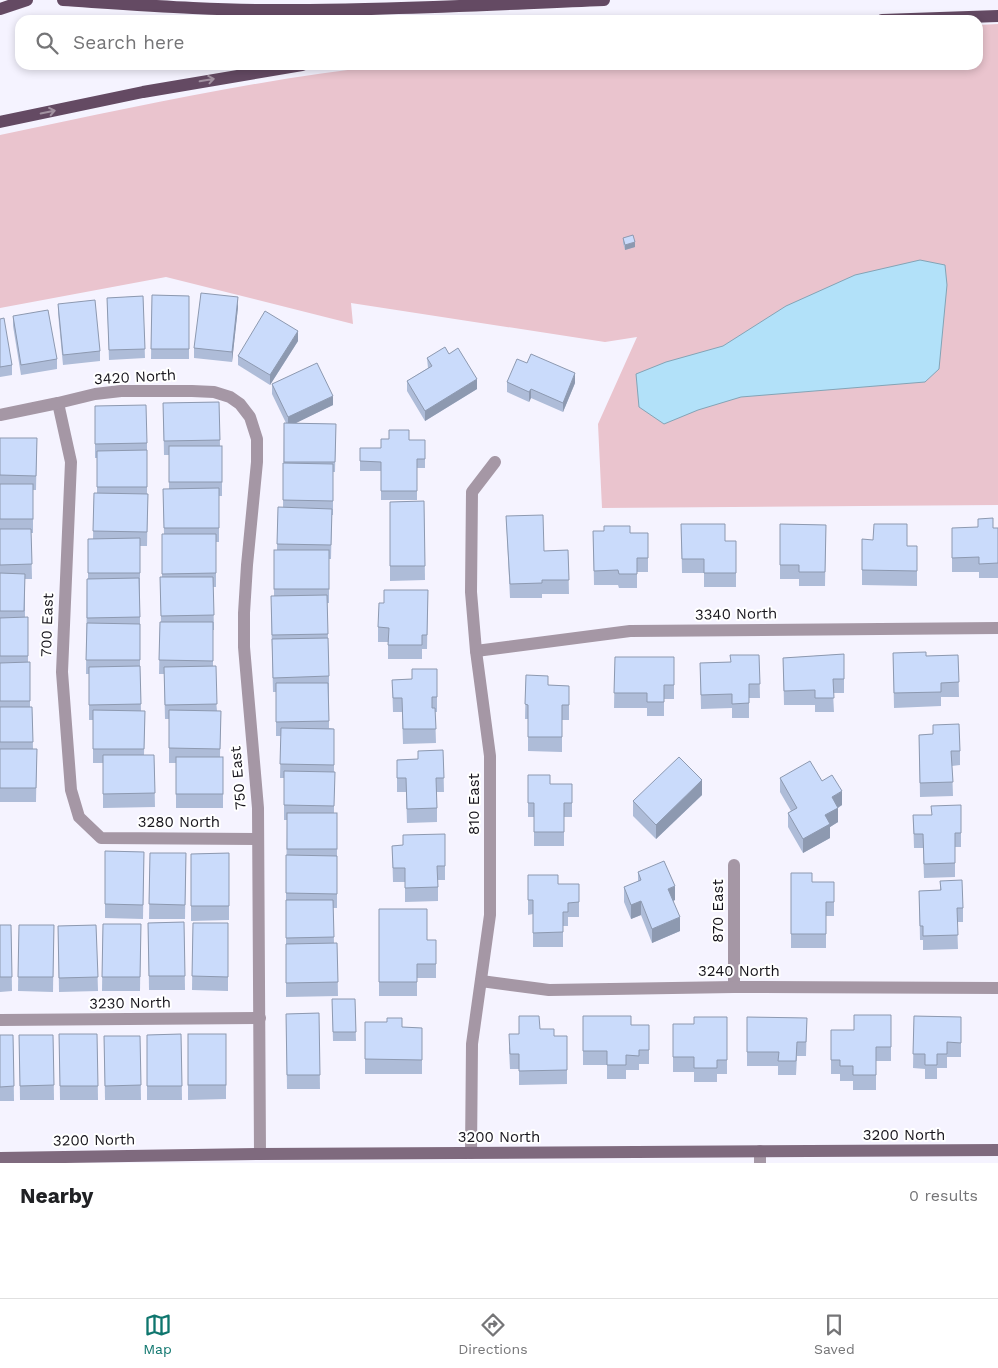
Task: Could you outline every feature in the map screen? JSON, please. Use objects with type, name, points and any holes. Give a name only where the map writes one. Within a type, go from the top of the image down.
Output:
[{"type":"main road","points":[[0,9],[27,0]]},
{"type":"main road","points":[[63,0],[167,7],[302,10],[433,8],[604,0]]},
{"type":"main road","points":[[983,17],[998,16]]},
{"type":"main road","points":[[0,122],[143,92],[273,70]]},
{"type":"street","name":"3420 North","points":[[0,415],[95,394],[120,391],[214,392],[230,397],[240,404]]},
{"type":"street","name":"700 East","points":[[58,403],[71,462],[62,672],[71,790],[79,817],[101,838]]},
{"type":"street","name":"750 East","points":[[240,404],[250,417],[257,440],[257,462],[244,613],[244,646],[258,808],[260,1154]]},
{"type":"street","name":"810 East","points":[[471,1153],[472,1044],[490,915],[490,756],[476,651],[471,592],[472,492],[494,462]]},
{"type":"street","name":"3340 North","points":[[476,651],[630,631],[998,628]]},
{"type":"street","name":"3280 North","points":[[101,838],[258,839]]},
{"type":"street","name":"870 East","points":[[734,865],[734,987]]},
{"type":"street","name":"3240 North","points":[[481,981],[549,990],[734,987],[998,988]]},
{"type":"street","name":"3230 North","points":[[0,1020],[260,1018]]},
{"type":"street","name":"3200 North","points":[[0,1158],[69,1160],[260,1154],[471,1153],[760,1157],[998,1150]]},
{"type":"shaded area","points":[[998,24],[998,505],[602,508],[598,424],[637,337],[605,342],[351,303],[353,324],[166,277],[0,308],[0,135],[242,86],[348,70],[983,70],[983,25]]},
{"type":"water","points":[[920,260],[945,265],[947,285],[939,369],[925,382],[741,397],[698,410],[664,424],[639,407],[636,374],[666,362],[723,346],[786,306],[855,275]]},
{"type":"building","points":[[633,235],[635,242],[625,245],[623,238]]},
{"type":"building","points":[[201,293],[238,297],[232,352],[194,348]]},
{"type":"building","points":[[152,295],[189,296],[189,349],[151,349]]},
{"type":"building","points":[[143,296],[145,349],[109,350],[107,298]]},
{"type":"building","points":[[95,300],[100,351],[63,355],[58,304]]},
{"type":"building","points":[[48,310],[57,359],[21,365],[13,316]]},
{"type":"building","points":[[265,311],[298,331],[270,375],[238,356]]},
{"type":"building","points":[[4,318],[12,365],[0,367],[0,319]]},
{"type":"building","points":[[445,347],[449,354],[458,348],[477,379],[425,411],[407,381],[432,366],[427,358]]},
{"type":"building","points":[[531,354],[575,373],[563,403],[531,389],[529,392],[507,382],[517,359],[527,363]]},
{"type":"building","points":[[317,363],[333,396],[288,417],[272,384]]},
{"type":"building","points":[[219,402],[220,440],[164,441],[163,403]]},
{"type":"building","points":[[146,405],[147,443],[95,444],[95,406]]},
{"type":"building","points":[[284,423],[336,424],[335,462],[284,462]]},
{"type":"building","points":[[389,430],[409,430],[409,440],[425,440],[425,459],[417,459],[417,491],[381,491],[381,462],[360,461],[360,448],[381,448],[381,439],[389,439]]},
{"type":"building","points":[[0,438],[37,438],[36,476],[0,475]]},
{"type":"building","points":[[169,446],[222,446],[222,482],[169,482]]},
{"type":"building","points":[[147,450],[147,487],[97,487],[97,451]]},
{"type":"building","points":[[283,463],[333,464],[333,501],[283,500]]},
{"type":"building","points":[[0,484],[33,484],[33,519],[0,519]]},
{"type":"building","points":[[219,488],[219,528],[164,528],[163,489]]},
{"type":"building","points":[[94,493],[148,494],[147,532],[93,531]]},
{"type":"building","points":[[424,501],[425,566],[390,566],[390,502]]},
{"type":"building","points":[[278,507],[332,509],[331,545],[277,544]]},
{"type":"building","points":[[543,515],[544,551],[568,550],[569,580],[542,580],[542,583],[510,584],[506,516]]},
{"type":"building","points":[[993,518],[993,528],[998,528],[998,563],[979,564],[979,557],[952,558],[952,528],[978,527],[978,519]]},
{"type":"building","points":[[681,524],[725,524],[725,541],[736,541],[736,573],[704,573],[704,559],[682,559]]},
{"type":"building","points":[[780,524],[826,525],[825,572],[799,572],[799,565],[780,565]]},
{"type":"building","points":[[874,524],[907,524],[907,546],[917,546],[917,571],[862,570],[862,539],[873,540]]},
{"type":"building","points":[[604,526],[630,526],[630,533],[648,533],[648,558],[637,558],[637,574],[619,574],[618,570],[594,571],[593,531],[604,531]]},
{"type":"building","points":[[0,529],[31,529],[32,564],[0,565]]},
{"type":"building","points":[[162,534],[216,534],[216,573],[162,574]]},
{"type":"building","points":[[140,538],[140,573],[88,573],[88,539]]},
{"type":"building","points":[[274,550],[329,550],[329,589],[274,589]]},
{"type":"building","points":[[0,573],[25,574],[24,611],[0,611]]},
{"type":"building","points":[[160,577],[213,577],[214,615],[161,616]]},
{"type":"building","points":[[139,578],[140,617],[87,618],[87,579]]},
{"type":"building","points":[[384,590],[428,590],[427,635],[422,635],[422,645],[388,645],[389,628],[378,627],[379,603],[384,603]]},
{"type":"building","points":[[327,595],[328,634],[272,635],[271,596]]},
{"type":"building","points":[[28,617],[28,656],[0,656],[0,618]]},
{"type":"building","points":[[160,622],[213,622],[213,661],[159,660]]},
{"type":"building","points":[[87,623],[140,624],[140,660],[86,660]]},
{"type":"building","points":[[328,638],[329,676],[273,678],[272,639]]},
{"type":"building","points":[[926,652],[926,656],[958,655],[959,682],[941,683],[941,692],[894,693],[893,653]]},
{"type":"building","points":[[844,654],[844,679],[833,679],[834,698],[815,698],[815,690],[784,691],[783,658]]},
{"type":"building","points":[[730,655],[759,655],[760,684],[749,684],[749,703],[732,704],[732,694],[701,695],[700,663],[731,662]]},
{"type":"building","points":[[615,657],[674,657],[674,685],[664,685],[664,702],[647,702],[647,693],[614,693]]},
{"type":"building","points":[[30,662],[30,701],[0,701],[0,663]]},
{"type":"building","points":[[140,666],[141,704],[89,705],[89,667]]},
{"type":"building","points":[[216,666],[217,704],[165,705],[164,667]]},
{"type":"building","points":[[412,669],[437,669],[437,697],[432,697],[432,708],[435,708],[436,729],[403,729],[402,698],[393,698],[392,680],[412,679]]},
{"type":"building","points":[[526,675],[548,676],[548,685],[569,686],[569,705],[562,705],[562,737],[528,737],[528,705],[525,704]]},
{"type":"building","points":[[276,683],[328,683],[329,721],[276,722]]},
{"type":"building","points":[[0,707],[32,707],[33,742],[0,742]]},
{"type":"building","points":[[93,710],[145,711],[144,749],[93,749]]},
{"type":"building","points":[[169,710],[221,711],[220,749],[169,748]]},
{"type":"building","points":[[959,724],[960,751],[951,751],[953,782],[920,783],[919,735],[933,734],[933,725]]},
{"type":"building","points":[[281,728],[334,729],[334,765],[280,764]]},
{"type":"building","points":[[0,749],[37,749],[36,788],[0,788]]},
{"type":"building","points":[[443,750],[444,778],[436,778],[437,808],[407,809],[406,778],[397,778],[397,760],[418,759],[418,751]]},
{"type":"building","points":[[103,755],[154,755],[155,793],[103,794]]},
{"type":"building","points":[[176,757],[223,757],[223,794],[176,794]]},
{"type":"building","points":[[679,757],[702,780],[656,825],[633,801]]},
{"type":"building","points":[[810,761],[822,781],[832,775],[842,791],[832,797],[838,808],[825,815],[830,824],[803,839],[788,813],[797,808],[780,778]]},
{"type":"building","points":[[284,771],[335,772],[334,806],[284,805]]},
{"type":"building","points":[[528,775],[550,775],[550,784],[572,784],[572,803],[564,803],[564,832],[534,832],[534,803],[528,803]]},
{"type":"building","points":[[961,805],[961,833],[955,833],[955,863],[924,864],[923,834],[914,834],[913,815],[932,815],[931,806]]},
{"type":"building","points":[[287,813],[337,813],[337,849],[287,849]]},
{"type":"building","points":[[445,834],[445,866],[437,866],[438,887],[405,888],[405,868],[393,868],[392,846],[403,845],[403,835]]},
{"type":"building","points":[[105,851],[144,852],[143,905],[105,904]]},
{"type":"building","points":[[150,853],[186,853],[185,905],[149,904]]},
{"type":"building","points":[[229,853],[229,906],[191,906],[191,854]]},
{"type":"building","points":[[286,855],[337,856],[337,894],[286,893]]},
{"type":"building","points":[[664,861],[675,886],[668,889],[680,917],[652,929],[641,901],[631,905],[624,887],[641,880],[638,872]]},
{"type":"building","points":[[791,873],[812,873],[812,882],[834,882],[834,902],[826,902],[826,934],[791,934]]},
{"type":"building","points":[[528,875],[558,875],[558,884],[579,884],[579,902],[568,903],[568,912],[563,912],[563,932],[533,933],[533,900],[528,900]]},
{"type":"building","points":[[962,880],[963,908],[957,908],[958,935],[923,936],[923,926],[920,926],[919,891],[941,890],[940,881]]},
{"type":"building","points":[[286,900],[333,900],[334,937],[286,938]]},
{"type":"building","points":[[379,909],[427,909],[427,940],[436,940],[436,964],[417,964],[417,982],[379,982]]},
{"type":"building","points":[[184,922],[185,976],[149,976],[148,923]]},
{"type":"building","points":[[193,923],[228,923],[228,977],[192,976]]},
{"type":"building","points":[[103,924],[141,924],[140,977],[102,977]]},
{"type":"building","points":[[0,925],[11,925],[12,977],[0,977]]},
{"type":"building","points":[[19,925],[54,925],[53,977],[18,977]]},
{"type":"building","points":[[96,925],[98,977],[59,978],[58,926]]},
{"type":"building","points":[[337,943],[338,982],[286,983],[286,944]]},
{"type":"building","points":[[332,999],[355,999],[356,1032],[333,1032]]},
{"type":"building","points":[[319,1013],[320,1075],[287,1075],[286,1014]]},
{"type":"building","points":[[854,1015],[891,1015],[891,1047],[876,1047],[876,1075],[853,1075],[853,1066],[840,1066],[840,1060],[831,1060],[831,1030],[854,1030]]},
{"type":"building","points":[[519,1016],[539,1016],[540,1029],[554,1029],[554,1036],[567,1036],[567,1070],[519,1071],[519,1054],[510,1054],[509,1034],[519,1034]]},
{"type":"building","points":[[583,1016],[631,1016],[631,1025],[649,1025],[649,1050],[639,1050],[639,1056],[626,1055],[626,1065],[607,1065],[607,1051],[583,1051]]},
{"type":"building","points":[[914,1016],[961,1017],[961,1043],[947,1042],[947,1054],[937,1054],[937,1065],[925,1065],[925,1054],[913,1054]]},
{"type":"building","points":[[694,1017],[727,1017],[727,1060],[717,1060],[717,1068],[694,1068],[694,1057],[673,1057],[673,1024],[694,1024]]},
{"type":"building","points":[[747,1017],[807,1018],[806,1042],[797,1042],[796,1061],[778,1061],[779,1052],[747,1052]]},
{"type":"building","points":[[387,1018],[402,1018],[402,1027],[422,1028],[422,1060],[365,1059],[365,1022],[387,1022]]},
{"type":"building","points":[[59,1034],[97,1034],[98,1086],[60,1086]]},
{"type":"building","points":[[181,1034],[182,1086],[147,1086],[147,1035]]},
{"type":"building","points":[[188,1034],[226,1034],[226,1085],[188,1085]]},
{"type":"building","points":[[0,1035],[13,1035],[14,1086],[0,1087]]},
{"type":"building","points":[[19,1035],[53,1035],[54,1085],[20,1086]]},
{"type":"building","points":[[104,1036],[140,1036],[141,1085],[105,1086]]}]
